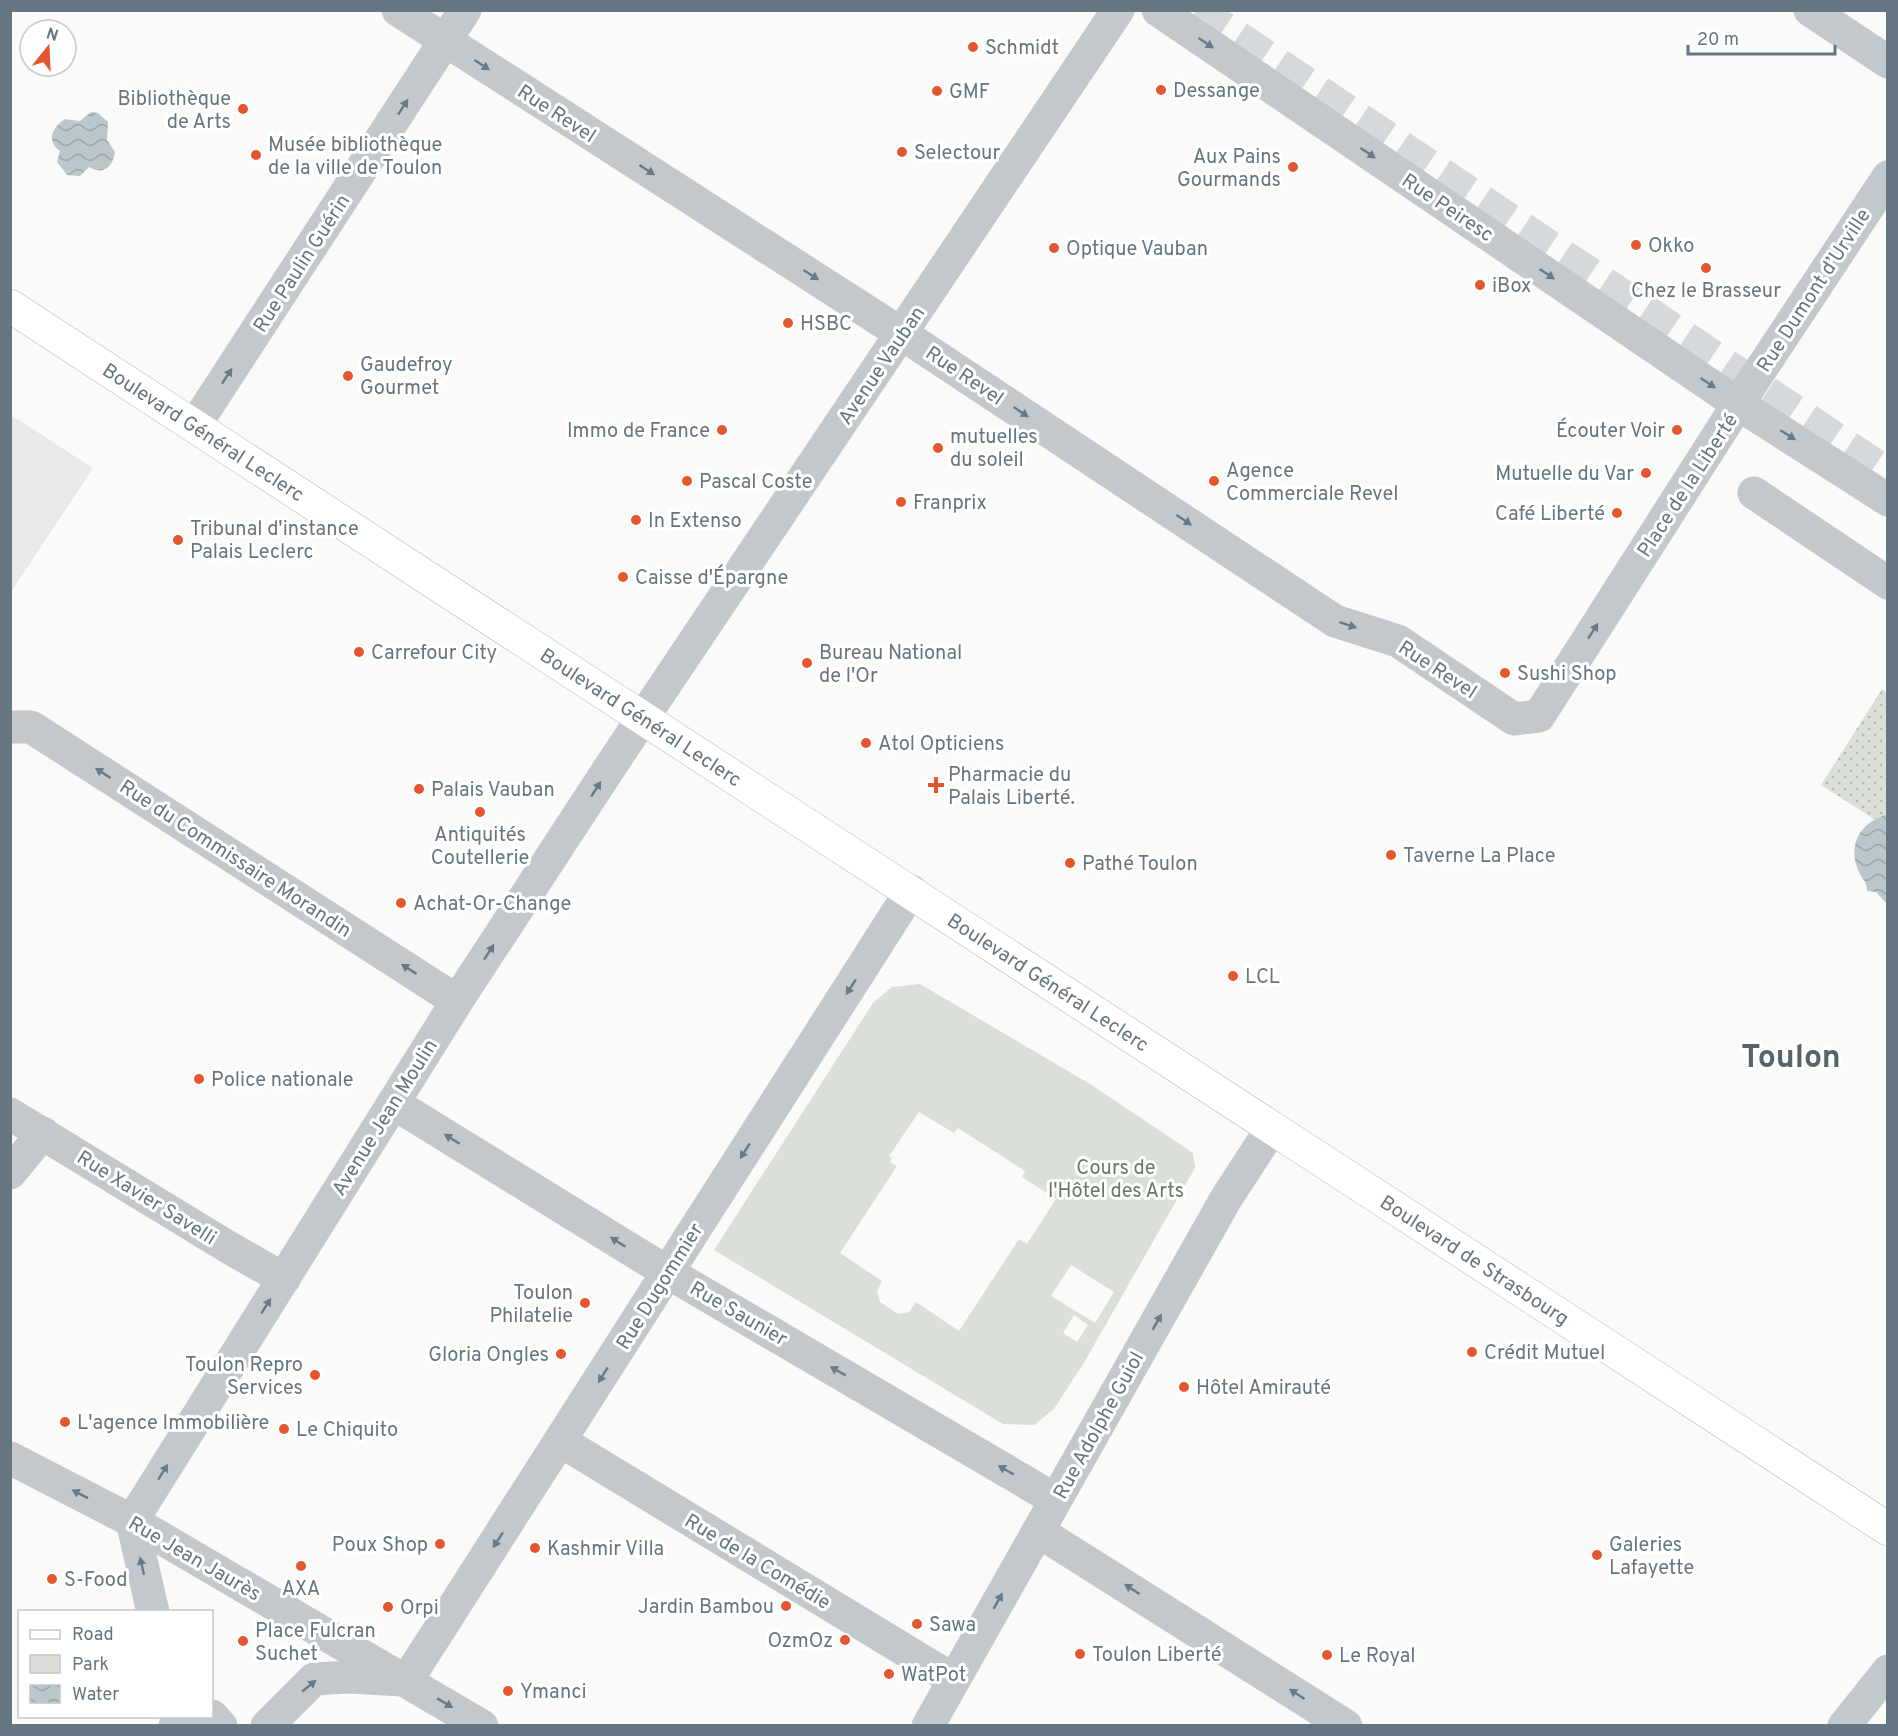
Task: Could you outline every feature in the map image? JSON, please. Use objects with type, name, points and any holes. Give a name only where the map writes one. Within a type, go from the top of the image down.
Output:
[{"type":"main road","name":"Boulevard Général Leclerc","points":[[10,306],[1272,1128]]},
{"type":"main road","name":"Boulevard de Strasbourg","points":[[1272,1128],[1887,1528]]},
{"type":"street","name":"Rue Revel","points":[[398,10],[902,334],[1335,621],[1398,641],[1514,719],[1539,716]]},
{"type":"street","name":"Rue Paulin Guérin","points":[[195,425],[465,10]]},
{"type":"street","name":"Avenue Vauban","points":[[643,718],[1118,10]]},
{"type":"street","name":"Rue Peiresc","points":[[1158,10],[1738,404]]},
{"type":"street","points":[[1810,10],[1887,62]]},
{"type":"street","name":"Rue Dumont d’Urville","points":[[1738,404],[1887,177]]},
{"type":"street","name":"Place de la Liberté","points":[[1539,716],[1738,404],[1887,500]]},
{"type":"street","points":[[1754,493],[1887,583]]},
{"type":"street","name":"Avenue Jean Moulin","points":[[132,1521],[457,1001],[643,718]]},
{"type":"street","name":"Rue du Commissaire Morandin","points":[[10,727],[31,727],[457,1001]]},
{"type":"street","name":"Rue Dugommier","points":[[407,1680],[562,1442],[667,1272],[911,891]]},
{"type":"street","name":"Rue Saunier","points":[[393,1103],[667,1272],[1056,1500]]},
{"type":"street","name":"Rue Xavier Savelli","points":[[10,1114],[284,1279]]},
{"type":"street","name":"Rue Adolphe Guiol","points":[[928,1725],[1227,1197],[1272,1128]]},
{"type":"street","points":[[10,1173],[43,1133]]},
{"type":"street","name":"Rue de la Comédie","points":[[562,1442],[954,1680]]},
{"type":"street","name":"Rue Jean Jaurès","points":[[10,1458],[132,1521],[482,1725]]},
{"type":"street","points":[[132,1521],[153,1610]]},
{"type":"street","points":[[1038,1531],[1346,1725]]},
{"type":"street","points":[[1844,1725],[1887,1671]]},
{"type":"street","name":"Rue Jean Jaurès","points":[[267,1725],[314,1679],[350,1677],[407,1680]]},
{"type":"shaded area","points":[[11,415],[93,468],[11,592]]},
{"type":"green space","points":[[1882,689],[1887,693],[1887,814],[1874,819],[1821,785]]},
{"type":"green space","name":"Cours de l'Hôtel des Arts","points":[[920,984],[1090,1084],[1193,1153],[1195,1168],[1085,1361],[1054,1409],[1034,1425],[1003,1424],[714,1250],[873,1003],[892,987]],"holes":[[[919,1112],[954,1133],[958,1128],[1025,1171],[1022,1177],[1056,1199],[1027,1244],[1019,1239],[959,1331],[916,1302],[909,1312],[898,1314],[880,1302],[877,1291],[882,1281],[840,1253],[897,1166],[890,1162],[892,1158],[889,1156]],[[1071,1265],[1114,1292],[1095,1323],[1051,1296]],[[1074,1315],[1088,1325],[1077,1342],[1063,1333]]]},
{"type":"water","points":[[91,112],[98,113],[108,122],[107,140],[115,152],[114,157],[110,165],[103,170],[94,170],[89,167],[80,176],[67,175],[57,162],[60,151],[53,143],[52,134],[65,119],[80,121]]},
{"type":"water","points":[[1888,814],[1887,904],[1876,892],[1867,891],[1858,870],[1854,851],[1864,828],[1870,822]]},
{"type":"tunnel","points":[[1197,10],[1888,474]]},
{"type":"place","name":"Schmidt","points":[[973,47]]},
{"type":"place","name":"Dessange","points":[[1161,90]]},
{"type":"place","name":"GMF","points":[[937,91]]},
{"type":"place","name":"Bibliothèque de Arts","points":[[243,109]]},
{"type":"place","name":"Selectour","points":[[902,152]]},
{"type":"place","name":"Musée bibliothèque de la ville de Toulon","points":[[256,155]]},
{"type":"place","name":"Aux Pains Gourmands","points":[[1293,167]]},
{"type":"place","name":"Okko","points":[[1636,245]]},
{"type":"place","name":"Optique Vauban","points":[[1054,248]]},
{"type":"place","name":"Chez le Brasseur","points":[[1706,268]]},
{"type":"place","name":"iBox","points":[[1480,285]]},
{"type":"place","name":"HSBC","points":[[788,323]]},
{"type":"place","name":"Gaudefroy Gourmet","points":[[348,376]]},
{"type":"place","name":"Immo de France","points":[[722,430]]},
{"type":"place","name":"Écouter Voir","points":[[1677,430]]},
{"type":"place","name":"mutuelles du soleil","points":[[938,448]]},
{"type":"place","name":"Mutuelle du Var","points":[[1646,473]]},
{"type":"place","name":"Pascal Coste","points":[[687,481]]},
{"type":"place","name":"Agence Commerciale Revel","points":[[1214,481]]},
{"type":"place","name":"Franprix","points":[[901,502]]},
{"type":"place","name":"Café Liberté","points":[[1617,513]]},
{"type":"place","name":"In Extenso","points":[[636,520]]},
{"type":"place","name":"Tribunal d'instance Palais Leclerc","points":[[178,540]]},
{"type":"place","name":"Caisse d'Épargne","points":[[623,577]]},
{"type":"place","name":"Carrefour City","points":[[359,652]]},
{"type":"place","name":"Bureau National de l'Or","points":[[807,663]]},
{"type":"place","name":"Sushi Shop","points":[[1505,673]]},
{"type":"place","name":"Atol Opticiens","points":[[866,743]]},
{"type":"place","name":"Pharmacie du Palais Liberté.","points":[[936,785]]},
{"type":"place","name":"Palais Vauban","points":[[419,789]]},
{"type":"place","name":"Antiquités Coutellerie","points":[[480,812]]},
{"type":"place","name":"Taverne La Place","points":[[1391,855]]},
{"type":"place","name":"Pathé Toulon","points":[[1070,863]]},
{"type":"place","name":"Achat-Or-Change","points":[[401,903]]},
{"type":"place","name":"LCL","points":[[1233,976]]},
{"type":"place","name":"Police nationale","points":[[199,1079]]},
{"type":"place","name":"Toulon Philatelie","points":[[585,1303]]},
{"type":"place","name":"Crédit Mutuel","points":[[1472,1352]]},
{"type":"place","name":"Gloria Ongles","points":[[561,1354]]},
{"type":"place","name":"Toulon Repro Services","points":[[315,1375]]},
{"type":"place","name":"Hôtel Amirauté","points":[[1184,1387]]},
{"type":"place","name":"L'agence Immobilière","points":[[65,1422]]},
{"type":"place","name":"Le Chiquito","points":[[284,1429]]},
{"type":"place","name":"Poux Shop","points":[[440,1544]]},
{"type":"place","name":"Kashmir Villa","points":[[535,1548]]},
{"type":"place","name":"Galeries Lafayette","points":[[1597,1555]]},
{"type":"place","name":"AXA","points":[[301,1566]]},
{"type":"place","name":"S-Food","points":[[52,1579]]},
{"type":"place","name":"Jardin Bambou","points":[[786,1606]]},
{"type":"place","name":"Orpi","points":[[388,1607]]},
{"type":"place","name":"Sawa","points":[[917,1624]]},
{"type":"place","name":"OzmOz","points":[[845,1640]]},
{"type":"place","name":"Place Fulcran Suchet","points":[[243,1641]]},
{"type":"place","name":"Toulon Liberté","points":[[1080,1654]]},
{"type":"place","name":"Le Royal","points":[[1327,1655]]},
{"type":"place","name":"WatPot","points":[[889,1674]]},
{"type":"place","name":"Ymanci","points":[[508,1691]]},
{"type":"district","name":"Toulon","points":[[1791,1056]]}]
